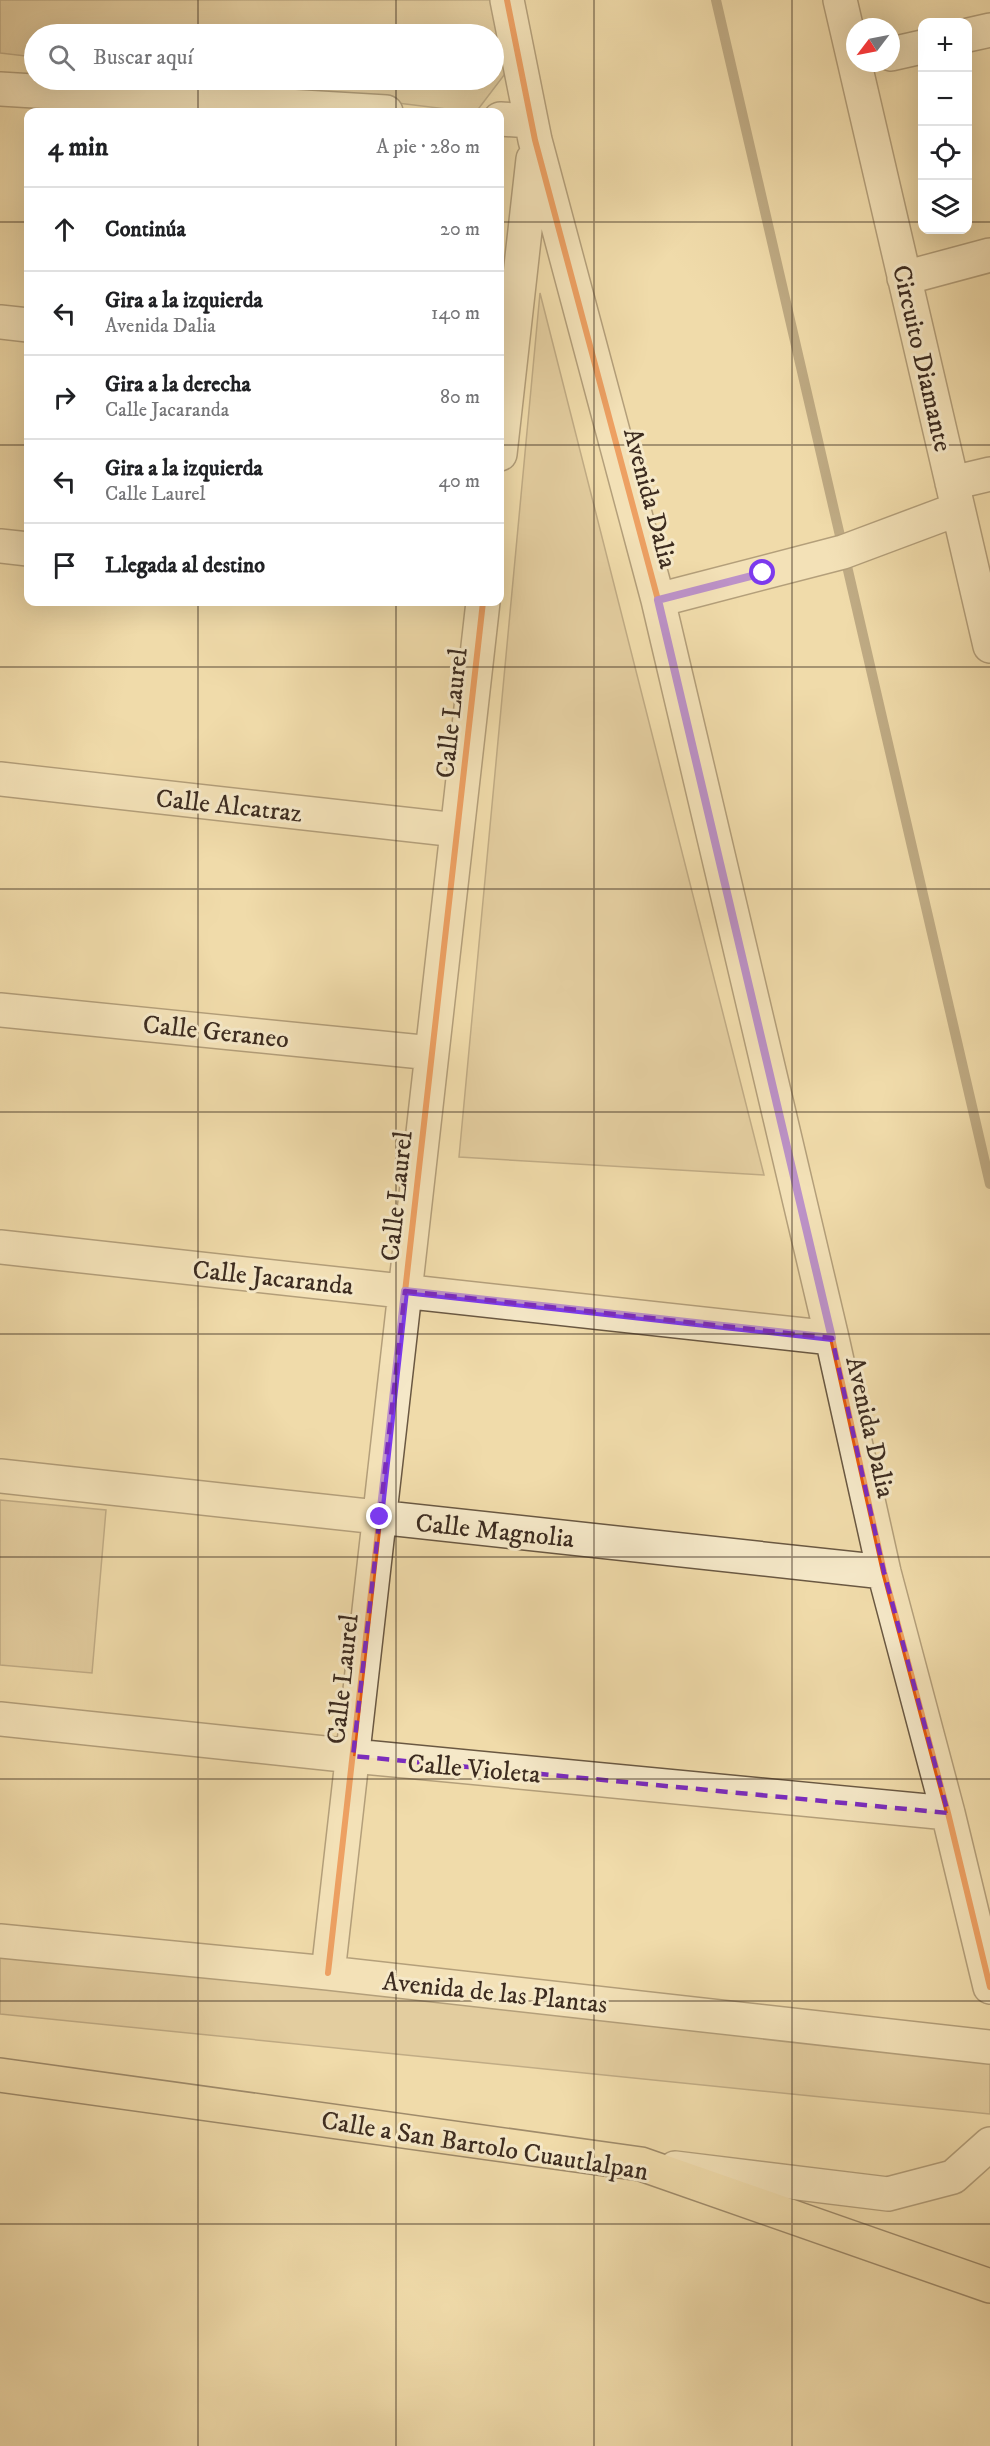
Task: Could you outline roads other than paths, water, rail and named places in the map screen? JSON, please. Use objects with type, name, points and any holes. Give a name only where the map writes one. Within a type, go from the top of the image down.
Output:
[{"type":"main road","name":"Calle a San Bartolo Cuautlalpan","points":[[0,2075],[640,2164],[990,2286]]},
{"type":"street","name":"Avenida Dalia","points":[[507,0],[533,131],[658,600],[832,1338],[884,1572],[948,1813],[990,1987]]},
{"type":"street","name":"Circuito Diamante","points":[[840,0],[846,24]]},
{"type":"street","points":[[972,34],[990,30]]},
{"type":"street","points":[[900,52],[918,48]]},
{"type":"street","name":"Circuito Diamante","points":[[858,72],[990,646]]},
{"type":"street","points":[[0,89],[319,108]]},
{"type":"street","points":[[504,121],[533,131],[504,373]]},
{"type":"street","points":[[904,278],[990,255]]},
{"type":"street","points":[[0,322],[24,325]]},
{"type":"street","points":[[658,600],[843,552],[955,496],[990,474]]},
{"type":"street","points":[[0,546],[24,549]]},
{"type":"street","name":"Calle Laurel","points":[[328,1973],[483,606]]},
{"type":"street","name":"Calle Alcatraz","points":[[0,779],[457,830]]},
{"type":"street","name":"Calle Geraneo","points":[[0,1010],[432,1053]]},
{"type":"street","name":"Calle Jacaranda","points":[[0,1247],[832,1338]]},
{"type":"street","name":"Calle Magnolia","points":[[0,1476],[884,1572]]},
{"type":"street","name":"Calle Violeta","points":[[0,1719],[353,1756],[948,1813]]},
{"type":"street","name":"Avenida de las Plantas","points":[[0,1941],[328,1973],[990,2047]]},
{"type":"street","points":[[640,2164],[888,2194],[953,2177],[990,2144]]},
{"type":"waterway","points":[[716,0],[990,1184]]}]
